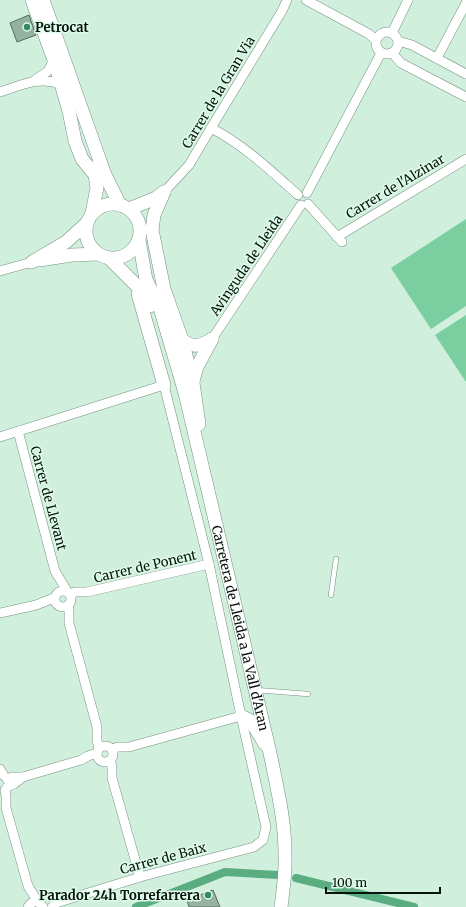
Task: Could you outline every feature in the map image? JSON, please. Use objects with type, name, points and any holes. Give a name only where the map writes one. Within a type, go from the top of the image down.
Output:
[{"type":"main road","points":[[34,0],[69,111],[75,141],[82,158],[95,175]]},
{"type":"main road","points":[[34,0],[64,58],[89,133],[105,175],[125,207],[136,217],[140,226],[139,240],[146,280],[160,308],[182,340],[192,346],[204,344],[212,339]]},
{"type":"main road","points":[[89,133],[97,188],[86,232],[87,240],[92,248],[134,283],[143,293],[174,352]]},
{"type":"main road","points":[[32,262],[66,242],[98,208],[112,204],[125,207],[160,195]]},
{"type":"main road","points":[[140,226],[160,195]]},
{"type":"main road","points":[[160,195],[154,215],[152,230],[164,289],[182,340],[193,383],[206,481]]},
{"type":"main road","points":[[32,262],[72,255],[120,258],[133,250],[139,240]]},
{"type":"main road","points":[[134,283],[164,385]]},
{"type":"main road","points":[[160,308],[174,352]]},
{"type":"main road","points":[[193,383],[197,367],[212,339]]},
{"type":"main road","name":"Carretera de Lleida a la Vall d'Aran","points":[[174,352],[256,690],[280,802],[286,856],[281,907]]},
{"type":"main road","points":[[241,716],[251,721],[270,753]]},
{"type":"street","name":"Carrer de la Gran Via","points":[[160,195],[189,165],[282,11],[287,0]]},
{"type":"street","points":[[306,0],[363,31],[376,40]]},
{"type":"street","points":[[408,0],[395,37],[397,48],[392,53],[387,54],[381,53],[376,47],[376,40],[381,34],[384,33],[395,37],[412,45],[466,74]]},
{"type":"street","points":[[437,58],[466,3]]},
{"type":"street","points":[[303,194],[381,53]]},
{"type":"street","points":[[392,53],[401,64],[466,97]]},
{"type":"street","points":[[32,82],[48,71],[54,60]]},
{"type":"street","points":[[0,92],[32,82],[48,80],[61,84]]},
{"type":"street","points":[[211,128],[244,148],[310,198],[304,205]]},
{"type":"street","name":"Carrer de l'Alzinar","points":[[304,205],[340,239],[466,159]]},
{"type":"street","name":"Avinguda de Lleida","points":[[212,339],[304,205]]},
{"type":"street","points":[[0,271],[32,262]]},
{"type":"street","points":[[0,437],[164,385],[209,564],[241,716],[129,747],[120,754],[88,756],[81,760],[23,777],[12,777],[3,781],[6,808],[28,886],[27,891],[35,905]]},
{"type":"street","name":"Carrer de Llevant","points":[[18,431],[97,727],[105,738],[105,754],[140,877]]},
{"type":"street","name":"Carrer de Ponent","points":[[0,613],[209,564]]},
{"type":"street","name":"Carrer de Baix","points":[[35,905],[54,905],[140,877],[254,847],[263,840],[266,827],[241,716]]},
{"type":"street","points":[[0,799],[6,808]]},
{"type":"lane","points":[[331,595],[336,559]]},
{"type":"lane","points":[[256,690],[308,694]]},
{"type":"green space","points":[[466,219],[466,306],[431,329],[391,268]]},
{"type":"green space","points":[[466,315],[466,382],[435,335]]},
{"type":"building","points":[[29,15],[36,35],[17,42],[10,23]]},
{"type":"building","name":"Parador 24h Torrefarrera","points":[[213,890],[220,907],[189,907],[187,900]]},
{"type":"waterway","points":[[136,907],[225,872],[278,875]]},
{"type":"waterway","points":[[296,878],[414,907]]},
{"type":"place","name":"Petrocat","points":[[27,27]]},
{"type":"place","name":"Parador 24h Torrefarrera","points":[[208,895]]}]
